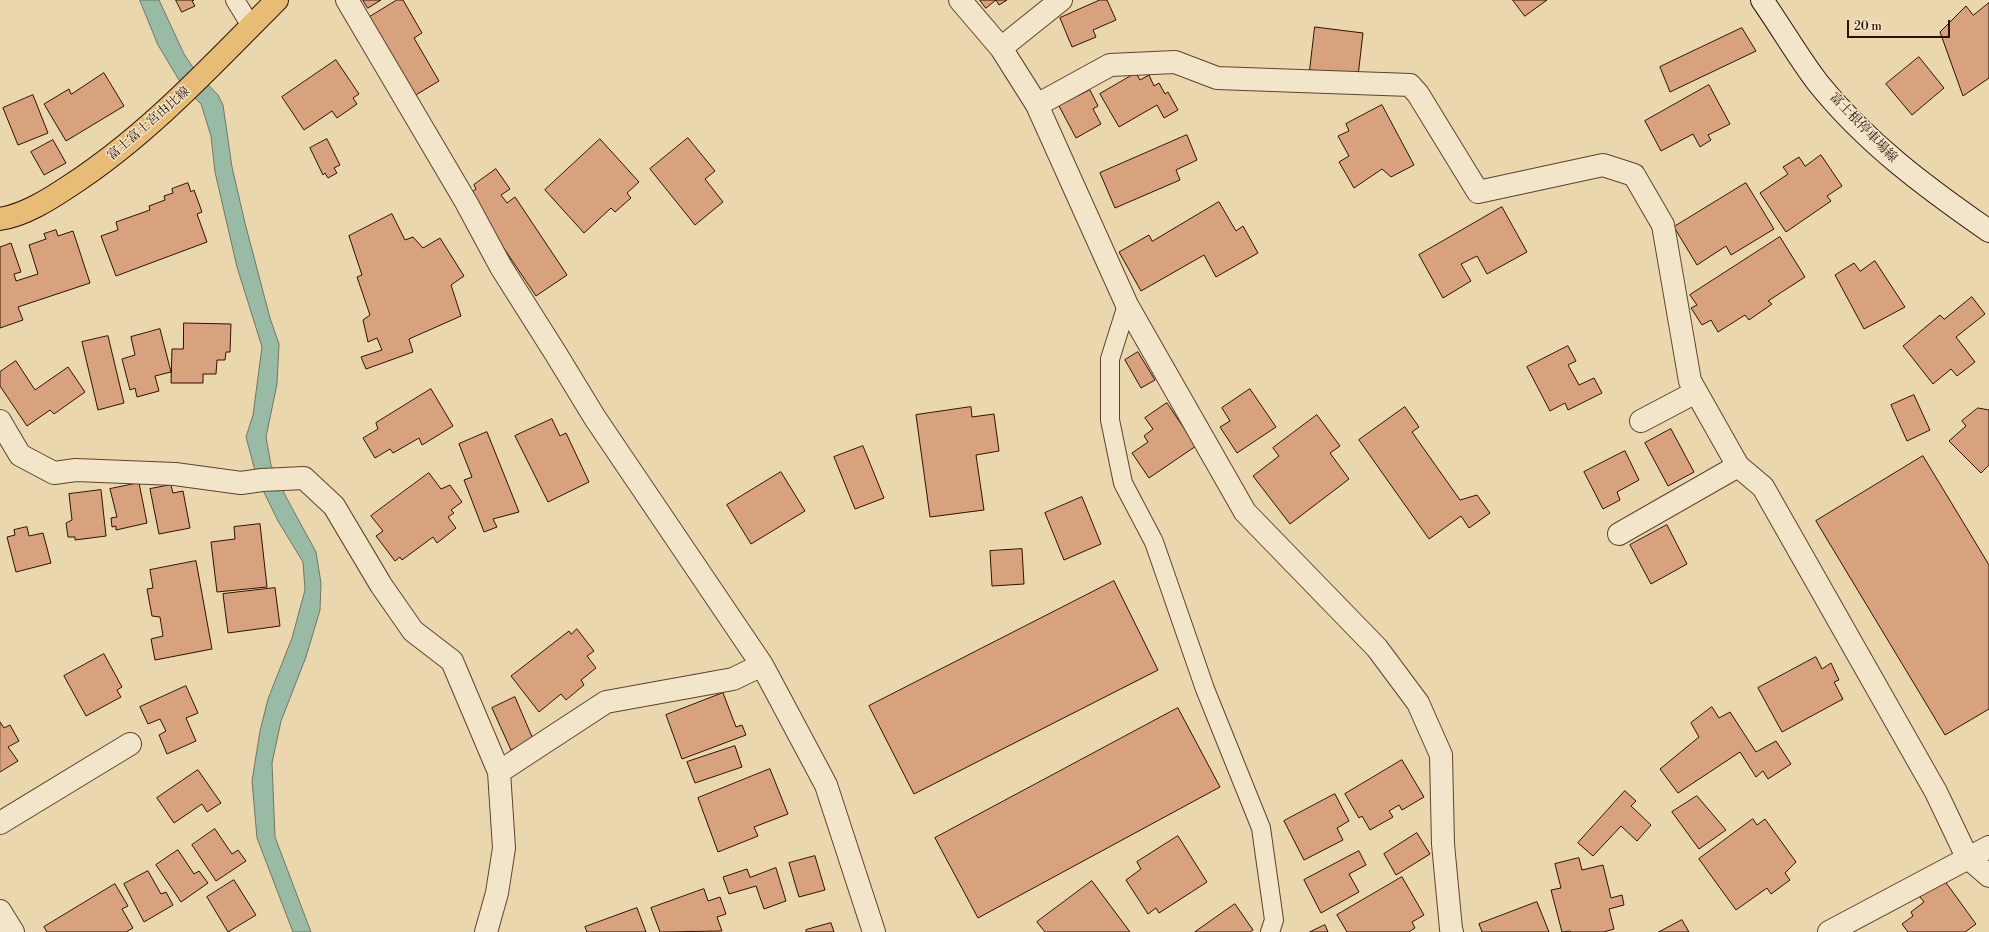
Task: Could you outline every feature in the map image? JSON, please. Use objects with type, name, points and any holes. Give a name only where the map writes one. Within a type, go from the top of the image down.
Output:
[{"type":"main road","name":"富士富士宮由比線","points":[[0,219],[9,217],[49,199],[105,163],[183,95],[277,0]]},
{"type":"street","points":[[347,0],[466,202],[501,267],[551,348],[595,418],[762,665],[826,785],[874,932]]},
{"type":"street","points":[[960,0],[1001,48],[1037,105],[1127,305],[1245,512],[1377,648],[1418,703],[1441,755],[1443,844],[1450,929],[1452,932]]},
{"type":"street","points":[[1001,48],[1061,0]]},
{"type":"street","name":"富士根停車場線","points":[[1762,0],[1818,83],[1865,134],[1897,164],[1938,196],[1989,231]]},
{"type":"street","points":[[1037,105],[1110,65],[1176,62],[1217,78],[1410,85],[1418,94],[1478,192],[1603,165],[1634,174],[1663,225],[1690,381],[1738,466],[1763,487],[1936,792],[1967,857],[1989,876]]},
{"type":"street","points":[[1640,421],[1696,392]]},
{"type":"street","points":[[0,421],[20,455],[54,473],[76,470],[175,474],[241,483],[262,480],[304,478],[334,506],[381,585],[413,631],[452,661],[499,772],[504,848],[497,893],[486,932]]},
{"type":"street","points":[[1619,534],[1738,466]]},
{"type":"street","points":[[499,772],[606,702],[734,679],[762,665]]},
{"type":"street","points":[[0,823],[130,744]]},
{"type":"street","points":[[1829,932],[1967,857],[1989,847]]},
{"type":"street","points":[[0,911],[12,932]]},
{"type":"lane","points":[[235,0],[251,26]]},
{"type":"lane","points":[[1127,305],[1110,359],[1110,420],[1123,483],[1154,542],[1205,689],[1261,828],[1274,920],[1270,932]]},
{"type":"shaded area","points":[[140,0],[159,0],[184,54],[196,72],[218,95],[223,105],[232,167],[245,223],[270,318],[279,344],[277,384],[266,437],[271,465],[286,497],[316,552],[321,583],[320,610],[306,657],[281,721],[272,763],[275,837],[311,932],[293,932],[257,838],[252,781],[260,731],[268,699],[292,638],[305,590],[303,562],[278,521],[257,478],[246,437],[253,415],[262,347],[237,267],[215,172],[211,136],[201,104],[182,85],[158,45]]},
{"type":"building","points":[[176,0],[194,0],[192,1],[195,6],[182,12]]},
{"type":"building","points":[[363,0],[381,0],[368,8]]},
{"type":"building","points":[[397,0],[403,0],[422,33],[414,38],[439,81],[414,96],[368,18]]},
{"type":"building","points":[[980,0],[996,0],[986,8]]},
{"type":"building","points":[[996,0],[1007,0],[999,5]]},
{"type":"building","points":[[1100,0],[1107,0],[1116,20],[1093,30],[1096,37],[1072,47],[1060,18]]},
{"type":"building","points":[[1513,0],[1547,0],[1525,16]]},
{"type":"building","points":[[1989,3],[1989,78],[1963,96],[1940,32],[1966,6],[1973,15]]},
{"type":"building","points":[[1315,27],[1363,33],[1358,76],[1310,70]]},
{"type":"building","points":[[1742,28],[1756,51],[1670,92],[1660,67]]},
{"type":"building","points":[[1919,57],[1944,88],[1912,115],[1886,84]]},
{"type":"building","points":[[336,60],[359,94],[353,98],[357,104],[337,118],[332,111],[304,130],[282,97]]},
{"type":"building","points":[[104,73],[124,106],[66,141],[44,104],[69,89],[71,94]]},
{"type":"building","points":[[1136,73],[1140,80],[1149,75],[1154,86],[1159,83],[1165,94],[1168,92],[1178,110],[1164,118],[1157,105],[1119,127],[1100,94]]},
{"type":"building","points":[[1709,85],[1730,124],[1708,135],[1711,140],[1700,147],[1693,134],[1661,151],[1645,121]]},
{"type":"building","points":[[1090,90],[1098,106],[1093,109],[1101,124],[1076,138],[1059,106]]},
{"type":"building","points":[[33,95],[48,133],[18,145],[3,108]]},
{"type":"building","points":[[1382,105],[1414,165],[1391,177],[1382,169],[1354,188],[1339,162],[1349,156],[1338,136],[1349,131],[1346,124]]},
{"type":"building","points":[[1187,135],[1197,160],[1176,170],[1180,180],[1115,208],[1100,173]]},
{"type":"building","points":[[688,138],[715,171],[705,179],[723,202],[695,225],[650,169]]},
{"type":"building","points":[[327,139],[340,165],[334,168],[337,173],[328,178],[325,173],[323,175],[310,148]]},
{"type":"building","points":[[600,139],[639,182],[627,193],[631,198],[615,212],[611,208],[584,233],[545,190]]},
{"type":"building","points":[[53,140],[66,163],[44,175],[31,152]]},
{"type":"building","points":[[1821,155],[1842,186],[1827,196],[1831,201],[1786,232],[1760,193],[1788,174],[1783,167],[1799,157],[1805,166]]},
{"type":"building","points":[[496,169],[510,189],[501,195],[507,203],[515,197],[567,275],[536,296],[468,195],[476,189],[474,185]]},
{"type":"building","points":[[188,183],[191,192],[194,190],[202,212],[197,214],[207,242],[116,276],[101,236],[118,230],[116,222],[150,210],[149,206],[165,200],[164,196],[173,193],[172,189]]},
{"type":"building","points":[[1746,183],[1774,229],[1731,255],[1726,246],[1697,265],[1674,227]]},
{"type":"building","points":[[1219,202],[1236,231],[1243,226],[1258,253],[1216,277],[1204,255],[1141,291],[1119,252],[1149,235],[1152,241]]},
{"type":"building","points":[[1502,207],[1527,252],[1487,274],[1477,256],[1461,264],[1471,281],[1443,298],[1419,255]]},
{"type":"building","points":[[392,214],[405,240],[413,237],[423,248],[440,238],[464,276],[451,285],[461,316],[409,339],[413,352],[366,369],[361,357],[382,350],[377,338],[368,342],[363,320],[370,315],[357,277],[362,275],[349,236]]},
{"type":"building","points":[[56,230],[58,236],[73,231],[90,283],[18,307],[23,320],[0,328],[0,247],[11,243],[21,272],[14,274],[16,281],[38,274],[29,245],[46,239],[44,234]]},
{"type":"building","points":[[1780,237],[1805,277],[1768,301],[1772,304],[1749,320],[1745,315],[1718,332],[1711,320],[1702,325],[1691,308],[1697,305],[1690,295]]},
{"type":"building","points":[[1875,261],[1905,307],[1864,329],[1835,275],[1854,263],[1860,271]]},
{"type":"building","points":[[1972,297],[1985,314],[1956,337],[1975,362],[1957,376],[1951,369],[1933,384],[1903,346],[1940,315],[1944,319]]},
{"type":"building","points":[[184,323],[231,324],[230,352],[226,352],[225,360],[217,360],[216,374],[203,374],[203,383],[171,383],[172,349],[183,349]]},
{"type":"building","points":[[160,329],[171,372],[155,376],[159,391],[137,397],[135,388],[130,390],[122,359],[135,355],[131,337]]},
{"type":"building","points":[[108,336],[124,403],[98,410],[82,342]]},
{"type":"building","points":[[1568,346],[1576,361],[1568,365],[1579,385],[1594,378],[1602,393],[1568,410],[1565,403],[1550,411],[1527,367]]},
{"type":"building","points":[[1138,352],[1155,380],[1141,388],[1125,360]]},
{"type":"building","points":[[16,361],[35,390],[68,367],[85,392],[54,414],[50,410],[27,426],[0,386],[0,372]]},
{"type":"building","points":[[431,389],[453,426],[422,445],[419,438],[393,453],[390,449],[375,458],[363,438],[378,429],[376,423]]},
{"type":"building","points":[[1250,389],[1276,427],[1237,453],[1220,427],[1230,421],[1222,408]]},
{"type":"building","points":[[1914,395],[1930,430],[1907,441],[1891,405]]},
{"type":"building","points":[[1167,403],[1196,446],[1149,478],[1132,453],[1148,442],[1144,436],[1153,429],[1145,418]]},
{"type":"building","points":[[971,407],[972,417],[994,414],[999,451],[976,455],[984,510],[930,517],[916,415]]},
{"type":"building","points":[[1405,407],[1419,427],[1412,432],[1460,500],[1477,495],[1490,513],[1469,528],[1461,516],[1429,539],[1359,440]]},
{"type":"building","points":[[1978,408],[1989,410],[1989,465],[1981,473],[1949,441],[1966,426],[1962,421]]},
{"type":"building","points":[[1317,415],[1340,446],[1330,453],[1349,479],[1290,524],[1253,476],[1279,456],[1273,448]]},
{"type":"building","points":[[552,419],[560,436],[566,433],[589,482],[548,502],[515,436]]},
{"type":"building","points":[[1671,429],[1694,472],[1668,486],[1645,443]]},
{"type":"building","points":[[487,432],[519,512],[493,519],[497,527],[484,532],[464,480],[472,477],[459,444]]},
{"type":"building","points":[[863,446],[884,498],[855,509],[834,457]]},
{"type":"building","points":[[1625,451],[1639,480],[1617,492],[1620,500],[1603,509],[1584,472]]},
{"type":"building","points":[[1923,456],[1989,565],[1989,709],[1945,735],[1816,521]]},
{"type":"building","points":[[781,472],[805,511],[751,544],[727,505]]},
{"type":"building","points":[[429,473],[441,489],[450,485],[462,502],[451,510],[454,513],[448,517],[456,528],[437,543],[433,537],[402,560],[400,557],[395,561],[376,536],[383,531],[371,516]]},
{"type":"building","points":[[139,483],[147,523],[116,530],[116,526],[112,527],[111,518],[117,517],[110,489]]},
{"type":"building","points":[[171,485],[173,493],[183,491],[190,528],[159,534],[150,489]]},
{"type":"building","points":[[101,490],[106,536],[75,540],[75,537],[68,537],[66,523],[72,520],[69,494]]},
{"type":"building","points":[[1082,497],[1101,544],[1064,560],[1045,513]]},
{"type":"building","points":[[260,524],[267,587],[217,592],[211,542],[235,539],[234,527]]},
{"type":"building","points":[[1667,525],[1687,564],[1651,584],[1630,545]]},
{"type":"building","points":[[27,527],[29,536],[43,533],[51,563],[16,572],[7,537],[15,535],[14,530]]},
{"type":"building","points":[[1022,549],[1024,584],[992,586],[990,551]]},
{"type":"building","points":[[196,561],[212,649],[155,660],[151,639],[163,636],[160,617],[152,616],[147,589],[153,588],[150,570]]},
{"type":"building","points":[[1114,581],[1158,670],[914,794],[869,706]]},
{"type":"building","points":[[275,588],[280,626],[228,633],[223,594]]},
{"type":"building","points":[[577,629],[594,651],[587,656],[596,668],[581,680],[584,685],[566,700],[561,694],[539,712],[511,676],[569,631],[571,634]]},
{"type":"building","points":[[104,654],[122,687],[117,690],[121,697],[86,716],[64,676]]},
{"type":"building","points":[[1816,657],[1822,669],[1831,663],[1839,680],[1834,682],[1843,699],[1782,732],[1758,688]]},
{"type":"building","points":[[186,686],[198,713],[186,718],[196,741],[167,754],[159,735],[166,731],[160,719],[148,724],[140,707]]},
{"type":"building","points":[[723,693],[736,727],[742,725],[746,735],[682,759],[666,715]]},
{"type":"building","points":[[515,697],[533,739],[511,750],[492,708]]},
{"type":"building","points":[[1712,707],[1719,718],[1730,712],[1756,752],[1776,741],[1791,764],[1768,779],[1763,771],[1756,777],[1740,752],[1678,793],[1660,769],[1699,737],[1691,723]]},
{"type":"building","points":[[1178,708],[1220,787],[978,918],[935,838]]},
{"type":"building","points":[[0,722],[4,728],[10,725],[19,741],[8,747],[18,761],[0,772]]},
{"type":"building","points":[[735,746],[742,767],[695,783],[687,762]]},
{"type":"building","points":[[1402,760],[1424,797],[1402,810],[1399,805],[1389,811],[1393,817],[1370,830],[1362,816],[1359,818],[1345,794]]},
{"type":"building","points":[[770,769],[788,814],[754,827],[758,836],[718,852],[698,798]]},
{"type":"building","points":[[198,770],[221,803],[207,812],[202,804],[174,823],[157,798]]},
{"type":"building","points":[[1625,791],[1636,801],[1631,806],[1651,825],[1637,841],[1621,826],[1593,856],[1578,843]]},
{"type":"building","points":[[1335,794],[1349,821],[1337,828],[1343,840],[1304,860],[1284,821]]},
{"type":"building","points":[[1697,796],[1726,830],[1699,849],[1672,812]]},
{"type":"building","points":[[1753,819],[1757,825],[1765,819],[1796,862],[1785,873],[1790,880],[1771,894],[1767,888],[1736,910],[1699,859]]},
{"type":"building","points":[[215,829],[232,854],[238,850],[246,861],[216,881],[192,845]]},
{"type":"building","points":[[1417,833],[1430,854],[1396,875],[1384,854]]},
{"type":"building","points":[[1178,836],[1207,882],[1159,913],[1156,908],[1148,914],[1126,880],[1141,869],[1137,862]]},
{"type":"building","points":[[178,850],[194,874],[199,871],[208,883],[181,902],[156,865]]},
{"type":"building","points":[[1359,851],[1366,865],[1349,874],[1359,892],[1321,913],[1304,880]]},
{"type":"building","points":[[815,856],[825,890],[799,897],[789,863]]},
{"type":"building","points":[[1579,858],[1582,870],[1603,865],[1611,898],[1622,895],[1624,905],[1609,909],[1614,929],[1604,932],[1562,932],[1551,890],[1561,888],[1555,864]]},
{"type":"building","points":[[776,868],[786,901],[764,909],[756,886],[729,894],[723,877],[747,869],[750,877]]},
{"type":"building","points":[[148,871],[161,894],[166,892],[173,905],[144,922],[124,884]]},
{"type":"building","points":[[1402,877],[1424,915],[1412,922],[1415,928],[1409,932],[1347,932],[1337,915]]},
{"type":"building","points":[[234,880],[256,915],[228,932],[207,897]]},
{"type":"building","points":[[1944,880],[1976,924],[1965,932],[1908,932],[1902,924],[1913,916],[1911,912],[1924,902],[1920,897]]},
{"type":"building","points":[[1092,881],[1130,932],[1045,932],[1037,922]]},
{"type":"building","points":[[115,884],[128,906],[122,909],[133,928],[126,932],[47,932],[44,927]]},
{"type":"building","points":[[704,889],[708,901],[720,897],[726,914],[717,917],[722,931],[660,932],[651,908]]},
{"type":"building","points":[[1537,902],[1549,932],[1482,932],[1479,924]]},
{"type":"building","points":[[1235,904],[1253,930],[1250,932],[1195,932]]},
{"type":"building","points":[[637,908],[646,932],[587,932],[585,927]]},
{"type":"building","points":[[1682,920],[1689,932],[1659,932]]},
{"type":"building","points":[[831,923],[834,932],[806,932],[806,930]]},
{"type":"building","points":[[1325,925],[1328,932],[1310,932]]}]
